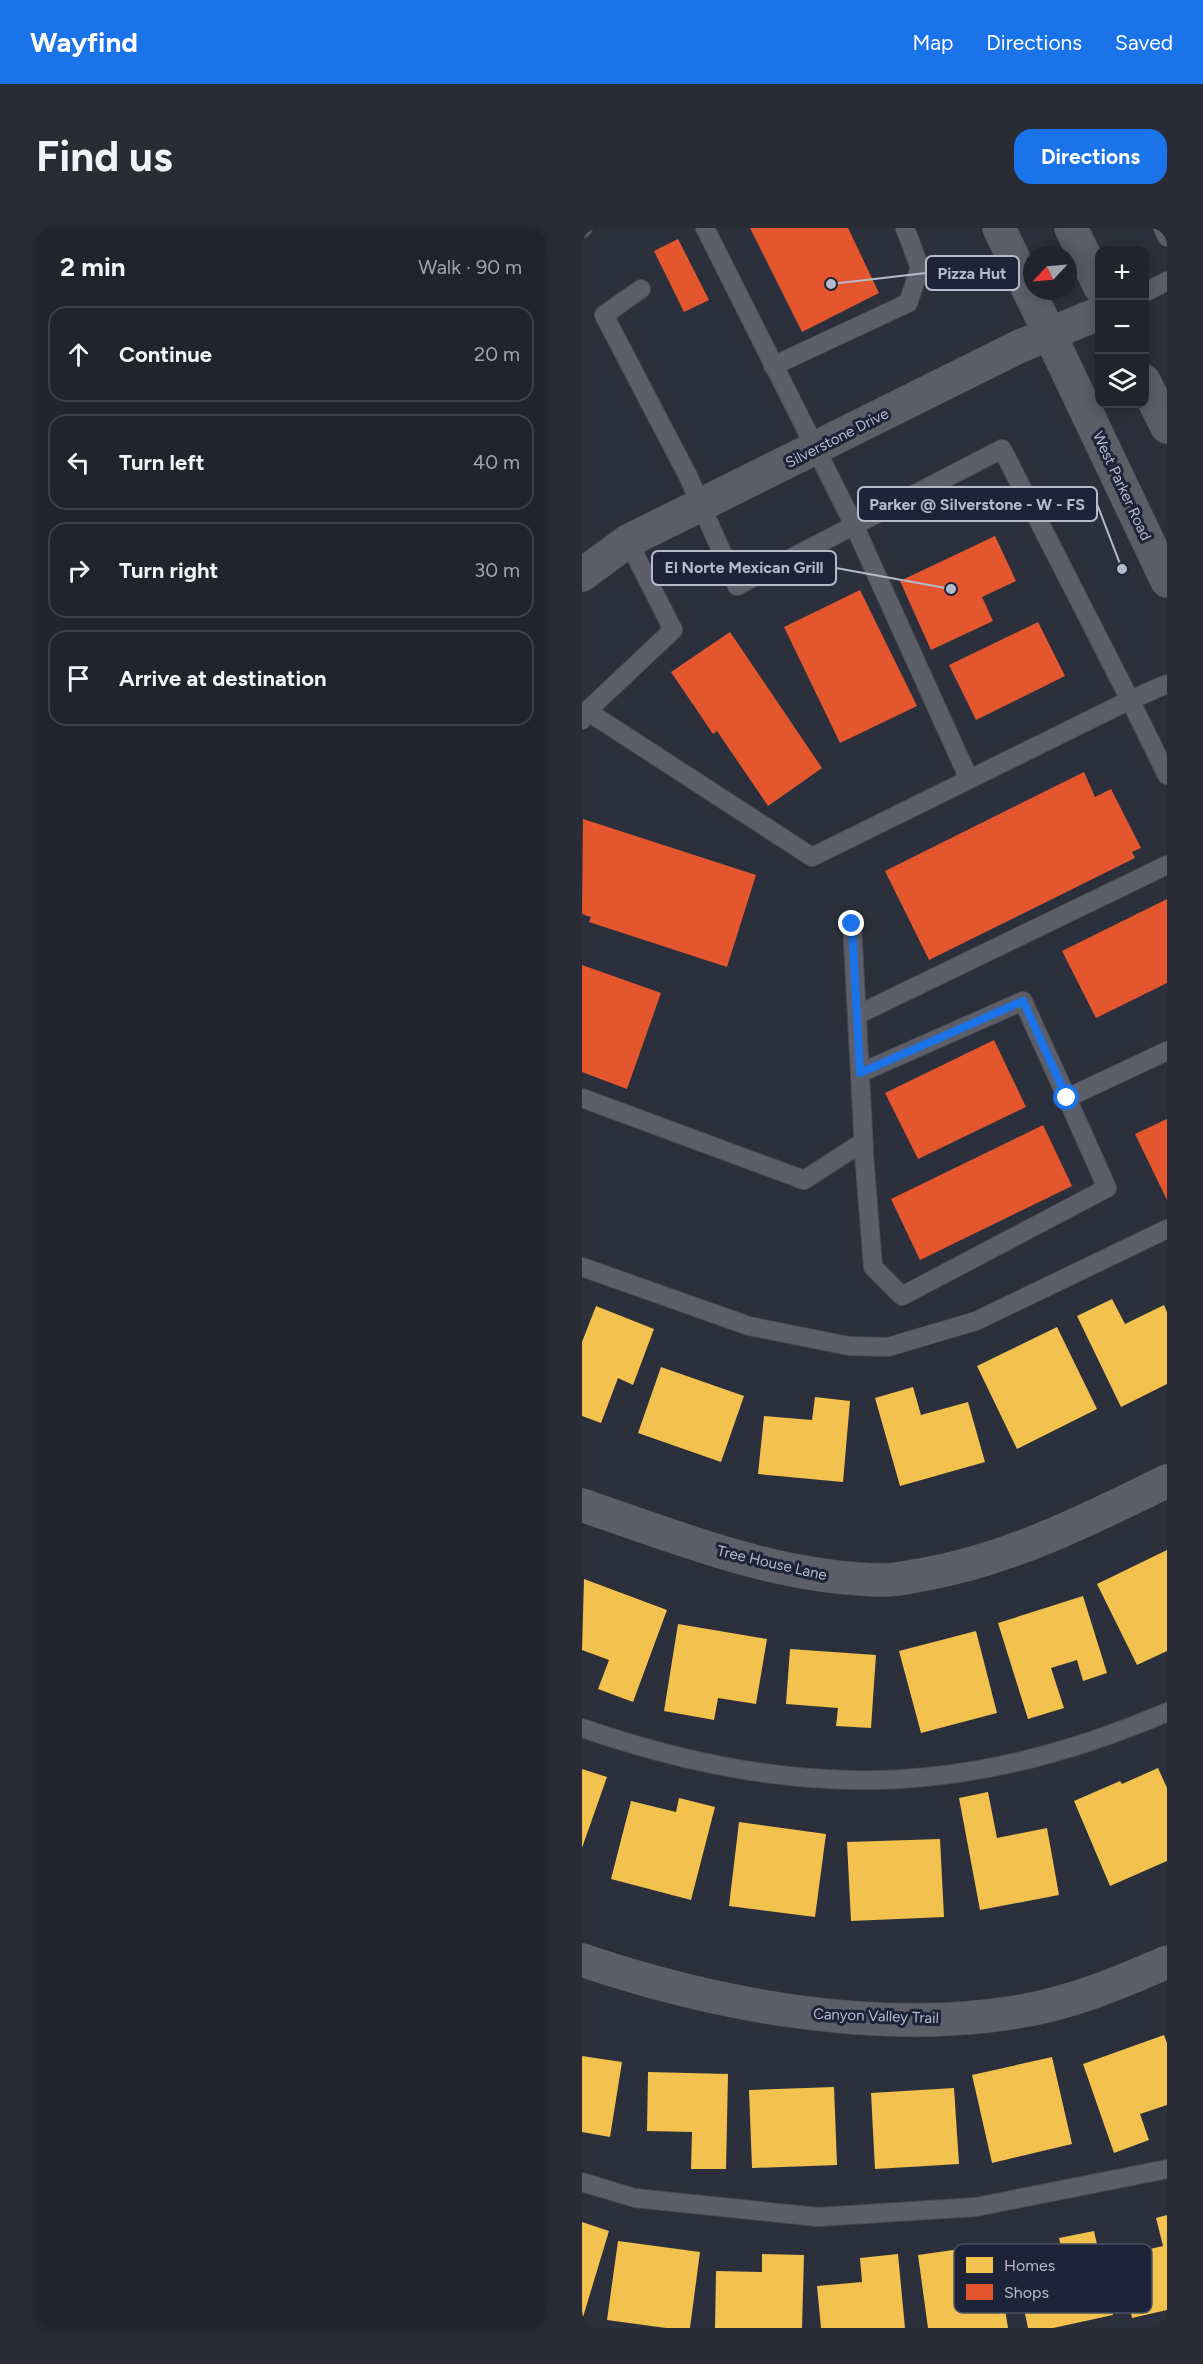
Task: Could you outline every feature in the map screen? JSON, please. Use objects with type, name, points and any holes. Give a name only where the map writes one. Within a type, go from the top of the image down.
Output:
[{"type":"street","name":"West Parker Road","points":[[999,228],[1167,581]]},
{"type":"street","points":[[1071,228],[1095,277]]},
{"type":"street","name":"Silverstone Drive","points":[[582,575],[628,541],[1050,333],[1095,315]]},
{"type":"street","points":[[1149,391],[1167,427]]},
{"type":"street","name":"Tree House Lane","points":[[582,1505],[726,1554],[814,1576],[888,1580],[963,1567],[1043,1538],[1167,1481]]},
{"type":"street","name":"Canyon Valley Trail","points":[[582,1960],[650,1983],[793,2012],[959,2019],[1018,2012],[1104,1989],[1167,1962]]},
{"type":"lane","points":[[705,228],[854,525],[969,779]]},
{"type":"lane","points":[[773,366],[908,303],[920,268],[905,228]]},
{"type":"lane","points":[[1163,228],[1167,237]]},
{"type":"lane","points":[[1149,290],[1167,281]]},
{"type":"lane","points":[[641,289],[603,315],[688,476],[737,586],[1002,449],[1167,775]]},
{"type":"lane","points":[[628,541],[674,630],[585,715],[812,857],[1130,700],[1167,684]]},
{"type":"lane","points":[[856,1015],[1167,865]]},
{"type":"lane","points":[[852,924],[864,1150],[873,1267],[902,1296],[1107,1188],[1023,1001],[860,1073]]},
{"type":"lane","points":[[1067,1098],[1167,1051]]},
{"type":"lane","points":[[582,1098],[804,1180],[863,1142],[864,1150]]},
{"type":"lane","points":[[582,1267],[749,1326],[849,1346],[888,1347],[976,1321],[1167,1228]]},
{"type":"lane","points":[[582,1728],[711,1766],[806,1780],[900,1781],[950,1775],[1027,1761],[1110,1737],[1167,1712]]},
{"type":"lane","points":[[582,2182],[635,2198],[818,2217],[976,2207],[1167,2169]]},
{"type":"building: Homes","points":[[1112,1299],[1125,1324],[1164,1305],[1167,1312],[1167,1384],[1121,1407],[1077,1316]]},
{"type":"building: Homes","points":[[596,1306],[654,1329],[633,1385],[618,1378],[601,1423],[582,1416],[582,1342]]},
{"type":"building: Homes","points":[[1057,1327],[1097,1409],[1017,1449],[977,1366]]},
{"type":"building: Homes","points":[[661,1367],[744,1396],[721,1462],[638,1433]]},
{"type":"building: Homes","points":[[913,1387],[921,1415],[968,1402],[985,1462],[900,1486],[875,1398]]},
{"type":"building: Homes","points":[[815,1397],[850,1401],[843,1482],[758,1474],[764,1416],[812,1420]]},
{"type":"building: Homes","points":[[1167,1550],[1167,1651],[1137,1665],[1097,1584]]},
{"type":"building: Homes","points":[[584,1579],[667,1610],[633,1702],[598,1689],[609,1660],[582,1650]]},
{"type":"building: Homes","points":[[1083,1596],[1107,1673],[1083,1681],[1077,1660],[1051,1668],[1064,1708],[1028,1719],[998,1623]]},
{"type":"building: Homes","points":[[678,1624],[767,1639],[756,1704],[718,1698],[714,1720],[664,1711]]},
{"type":"building: Homes","points":[[976,1631],[997,1713],[921,1733],[899,1651]]},
{"type":"building: Homes","points":[[790,1649],[876,1655],[871,1728],[836,1726],[838,1708],[786,1704]]},
{"type":"building: Homes","points":[[1158,1768],[1167,1788],[1167,1861],[1110,1886],[1074,1801]]},
{"type":"building: Homes","points":[[582,1769],[607,1777],[582,1848]]},
{"type":"building: Homes","points":[[988,1792],[997,1838],[1047,1828],[1059,1895],[980,1910],[959,1798]]},
{"type":"building: Homes","points":[[679,1798],[715,1807],[691,1900],[611,1879],[631,1801],[676,1812]]},
{"type":"building: Homes","points":[[739,1822],[826,1834],[815,1917],[729,1906]]},
{"type":"building: Homes","points":[[940,1839],[944,1917],[851,1921],[847,1842]]},
{"type":"building: Homes","points":[[1164,2035],[1167,2043],[1167,2105],[1140,2114],[1149,2140],[1114,2153],[1083,2064]]},
{"type":"building: Homes","points":[[582,2056],[622,2062],[610,2137],[582,2132]]},
{"type":"building: Homes","points":[[1052,2057],[1072,2144],[992,2163],[972,2075]]},
{"type":"building: Homes","points":[[648,2072],[728,2074],[726,2169],[691,2169],[692,2132],[647,2131]]},
{"type":"building: Homes","points":[[834,2087],[837,2165],[752,2168],[749,2090]]},
{"type":"building: Homes","points":[[954,2088],[959,2164],[875,2169],[871,2093]]},
{"type":"building: Homes","points":[[1167,2215],[1167,2310],[1132,2318],[1131,2313],[1152,2313],[1152,2248],[1163,2246],[1156,2218]]},
{"type":"building: Homes","points":[[582,2222],[609,2231],[583,2317],[582,2316]]},
{"type":"building: Homes","points":[[1094,2231],[1097,2244],[1060,2244],[1059,2238]]},
{"type":"building: Homes","points":[[618,2241],[700,2252],[690,2328],[666,2328],[607,2320]]},
{"type":"building: Homes","points":[[954,2250],[954,2313],[1006,2313],[1008,2328],[928,2328],[918,2255]]},
{"type":"building: Homes","points":[[762,2254],[804,2255],[802,2328],[715,2328],[716,2271],[762,2272]]},
{"type":"building: Homes","points":[[898,2254],[905,2328],[821,2328],[817,2286],[862,2282],[860,2258]]},
{"type":"building: Homes","points":[[1025,2313],[1113,2313],[1113,2315],[1053,2328],[1028,2328]]},
{"type":"building: Shops","points":[[750,228],[848,228],[879,293],[802,332]]},
{"type":"building: Shops","points":[[678,239],[709,300],[684,312],[654,251]]},
{"type":"building: Shops","points":[[995,536],[1016,581],[982,597],[993,621],[931,650],[900,581]]},
{"type":"building: Shops","points":[[860,590],[917,706],[840,743],[784,627]]},
{"type":"building: Shops","points":[[1038,622],[1065,676],[976,720],[949,665]]},
{"type":"building: Shops","points":[[730,632],[822,768],[768,806],[717,731],[713,734],[671,672]]},
{"type":"building: Shops","points":[[1084,772],[1095,797],[1111,789],[1141,848],[1132,852],[1135,858],[929,960],[885,871]]},
{"type":"building: Shops","points":[[583,819],[756,875],[727,967],[589,922],[591,917],[582,914]]},
{"type":"building: Shops","points":[[1167,899],[1167,983],[1096,1018],[1062,951]]},
{"type":"building: Shops","points":[[582,965],[661,993],[627,1089],[582,1072]]},
{"type":"building: Shops","points":[[994,1040],[1026,1107],[918,1159],[885,1093]]},
{"type":"building: Shops","points":[[1167,1119],[1167,1200],[1135,1134]]},
{"type":"building: Shops","points":[[1043,1125],[1072,1186],[920,1260],[891,1199]]},
{"type":"place","name":"Pizza Hut","points":[[831,284]]},
{"type":"place","name":"Parker @ Silverstone - W - FS","points":[[1122,569]]},
{"type":"place","name":"El Norte Mexican Grill","points":[[951,589]]},
{"type":"route","points":[[852,924],[860,1073],[1023,1001],[1067,1098]]}]
